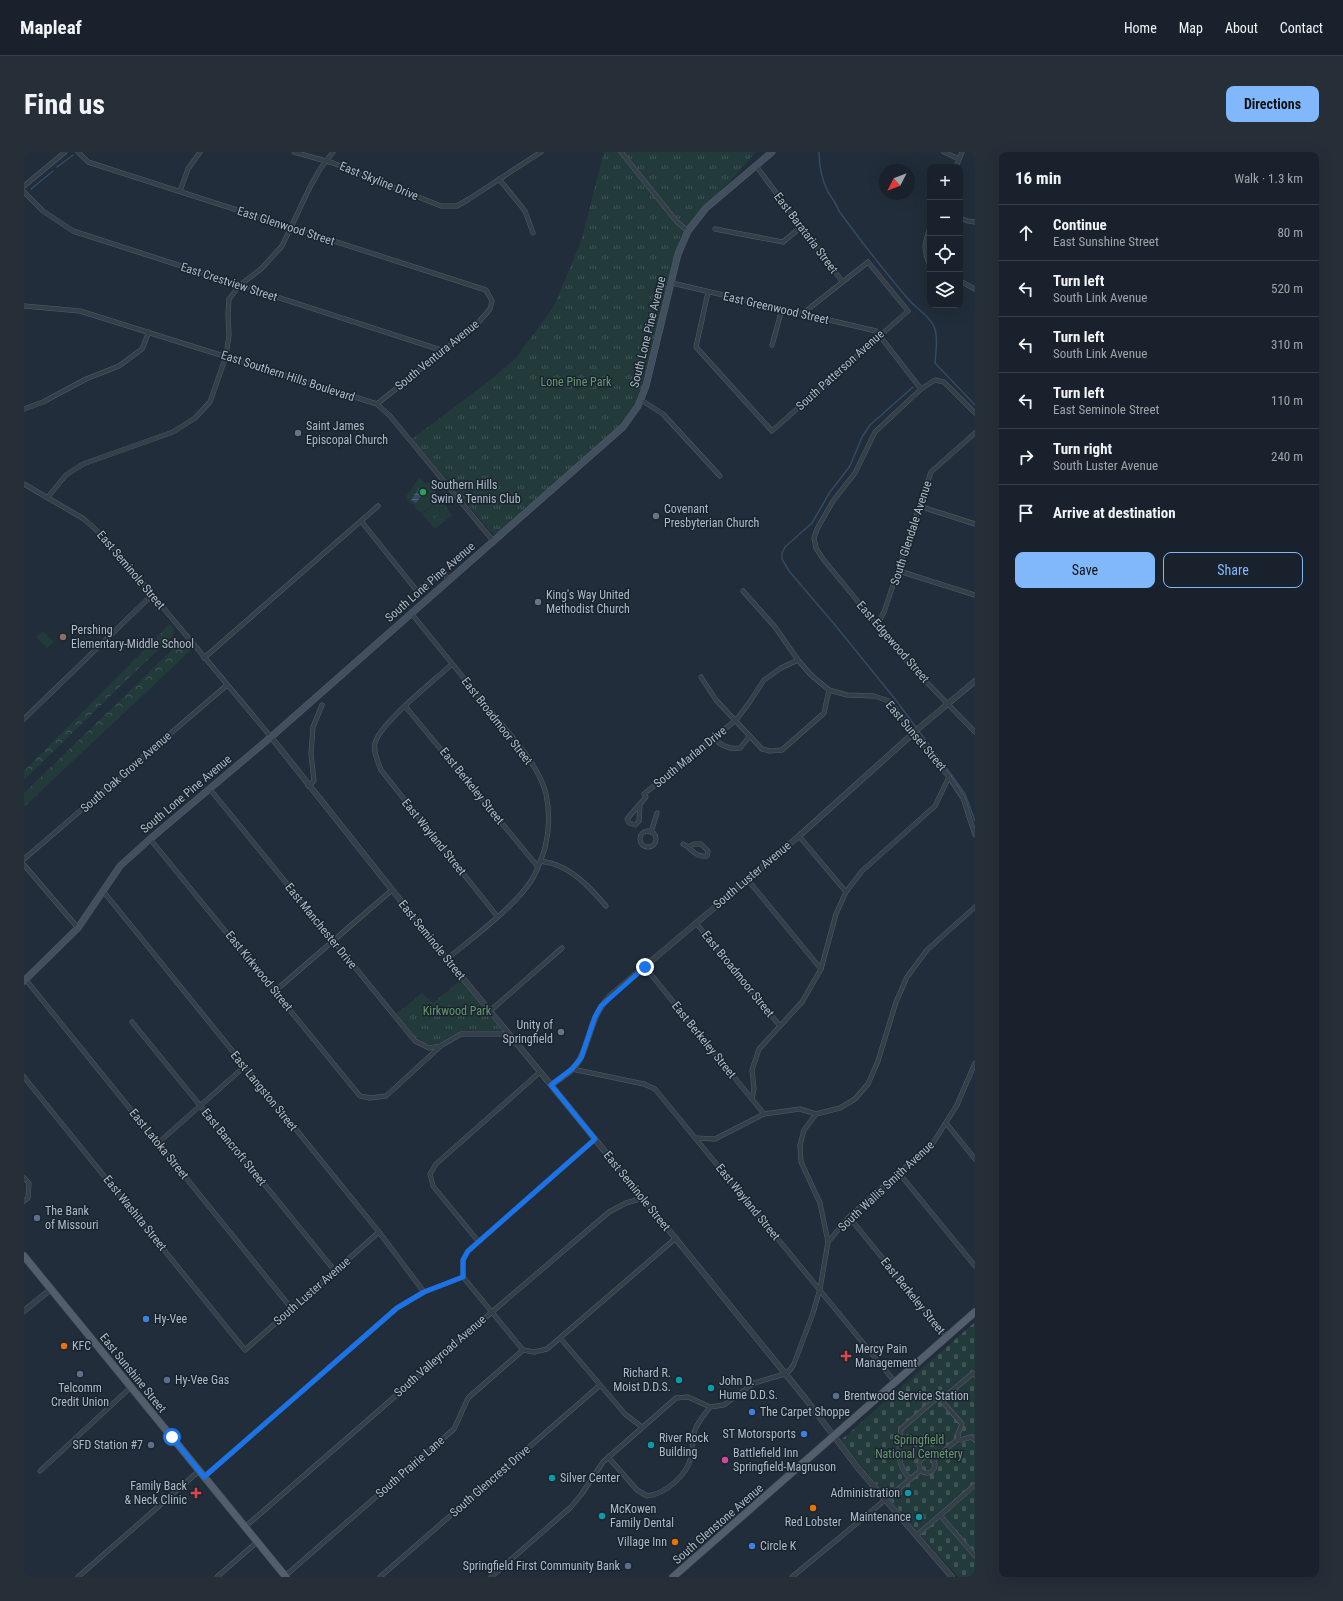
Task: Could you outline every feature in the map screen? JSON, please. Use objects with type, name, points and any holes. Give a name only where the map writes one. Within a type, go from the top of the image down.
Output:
[{"type":"main road","name":"South Lone Pine Avenue","points":[[25,980],[78,928],[120,866],[150,838],[271,737],[618,432],[631,417],[641,400],[648,379],[678,254],[688,232],[706,208],[772,152]]},
{"type":"main road","name":"East Sunshine Street","points":[[24,1256],[285,1577]]},
{"type":"main road","name":"South Glenstone Avenue","points":[[673,1577],[975,1312]]},
{"type":"street","points":[[24,186],[65,152]]},
{"type":"street","name":"East Glenwood Street","points":[[78,152],[88,162],[486,290],[492,301]]},
{"type":"street","points":[[180,191],[188,169],[200,152]]},
{"type":"street","name":"East Skyline Drive","points":[[294,152],[326,161],[441,206],[457,206],[469,200],[499,180]]},
{"type":"street","points":[[48,497],[66,476],[83,464],[173,432],[195,418],[210,402],[226,356],[230,336],[228,314],[229,299],[240,285],[261,269],[282,246],[292,228],[310,187],[333,152]]},
{"type":"street","points":[[533,233],[525,211],[499,180],[541,152]]},
{"type":"street","points":[[621,152],[677,222],[688,232]]},
{"type":"street","points":[[944,152],[959,159]]},
{"type":"street","points":[[957,164],[962,152]]},
{"type":"street","name":"East Barataria Street","points":[[756,166],[842,281],[868,262],[908,311]]},
{"type":"street","name":"East Crestview Street","points":[[24,192],[43,211],[73,231],[444,351]]},
{"type":"street","points":[[963,219],[975,222]]},
{"type":"street","points":[[715,229],[783,242],[801,227]]},
{"type":"street","points":[[927,235],[924,253],[927,259]]},
{"type":"street","points":[[802,314],[842,281]]},
{"type":"street","points":[[963,282],[975,289]]},
{"type":"street","name":"East Greenwood Street","points":[[672,283],[876,331],[880,335]]},
{"type":"street","name":"South Patterson Avenue","points":[[708,292],[696,347],[772,431],[908,311]]},
{"type":"street","name":"South Ventura Avenue","points":[[377,404],[478,323],[490,309],[492,301]]},
{"type":"street","name":"East Southern Hills Boulevard","points":[[24,306],[80,311],[377,404],[390,416],[494,542]]},
{"type":"street","points":[[772,345],[782,309]]},
{"type":"street","points":[[24,409],[43,402],[86,379],[119,366],[142,349],[149,332]]},
{"type":"street","points":[[880,335],[921,389],[935,380],[944,382],[975,413]]},
{"type":"street","name":"East Edgewood Street","points":[[921,389],[880,426],[870,438],[855,473],[833,501],[817,529],[814,538],[816,548],[910,665],[975,732]]},
{"type":"street","points":[[641,400],[663,414],[720,476]]},
{"type":"street","name":"South Glendale Avenue","points":[[877,625],[884,612],[899,571],[931,472],[975,433]]},
{"type":"street","name":"East Seminole Street","points":[[24,484],[84,519],[95,528],[152,595],[271,737],[308,786],[447,959],[676,1238],[885,1500],[952,1577]]},
{"type":"street","points":[[204,658],[378,506]]},
{"type":"street","points":[[919,506],[975,524]]},
{"type":"street","points":[[361,521],[417,591],[442,572],[450,580]]},
{"type":"street","points":[[899,571],[975,595]]},
{"type":"street","name":"East Sunset Street","points":[[743,591],[775,627],[798,660],[811,675],[829,690],[847,695],[874,696],[889,701],[917,730],[950,776],[963,798],[975,835]]},
{"type":"street","points":[[24,719],[152,595]]},
{"type":"street","name":"East Broadmoor Street","points":[[411,613],[532,762],[546,794],[549,830],[545,850],[534,876],[523,891],[497,916],[447,959]]},
{"type":"street","name":"South Marlan Drive","points":[[640,805],[639,821],[635,825],[629,823],[627,819],[640,805],[645,796],[736,720],[749,704],[764,680],[781,668],[798,660]]},
{"type":"street","points":[[406,706],[452,664]]},
{"type":"street","points":[[701,677],[716,700],[762,750],[770,751],[782,750],[824,713],[829,690]]},
{"type":"street","name":"South Luster Avenue","points":[[551,1085],[572,1069],[581,1058],[595,1017],[601,1006],[747,879],[799,836],[917,730],[975,681]]},
{"type":"street","name":"South Oak Grove Avenue","points":[[24,859],[227,685]]},
{"type":"street","points":[[308,786],[314,781],[310,754],[313,727],[322,705]]},
{"type":"street","name":"East Wayland Street","points":[[406,706],[381,730],[374,744],[375,754],[381,770],[497,916]]},
{"type":"street","name":"East Berkeley Street","points":[[406,706],[538,867]]},
{"type":"street","points":[[713,738],[732,750],[740,748],[750,736]]},
{"type":"street","points":[[752,1099],[754,1089],[752,1070],[759,1049],[802,1002],[821,969],[836,914],[846,892],[862,871],[935,806],[950,776]]},
{"type":"street","name":"East Manchester Drive","points":[[209,788],[415,1041],[429,1048],[442,1046]]},
{"type":"street","points":[[651,832],[657,813]]},
{"type":"street","points":[[645,831],[651,832],[656,836],[656,842],[651,847],[645,847],[640,842],[641,836],[645,831]]},
{"type":"street","points":[[799,836],[846,892]]},
{"type":"street","name":"East Kirkwood Street","points":[[150,838],[360,1096],[370,1098],[386,1096],[442,1046]]},
{"type":"street","points":[[683,844],[688,846]]},
{"type":"street","points":[[540,861],[559,866],[578,878],[592,890],[606,906]]},
{"type":"street","points":[[24,865],[78,928]]},
{"type":"street","points":[[747,879],[821,969]]},
{"type":"street","points":[[275,991],[392,890]]},
{"type":"street","name":"East Langston Street","points":[[102,891],[379,1232],[424,1292]]},
{"type":"street","points":[[696,1138],[715,1139],[764,1114],[800,1109],[816,1114],[840,1108],[855,1099],[868,1084],[878,1061],[896,1002],[907,977],[927,950],[975,907]]},
{"type":"street","name":"East Broadmoor Street","points":[[696,923],[780,1026]]},
{"type":"street","points":[[490,1011],[562,948]]},
{"type":"street","name":"East Berkeley Street","points":[[645,967],[764,1114]]},
{"type":"street","name":"East Latoka Street","points":[[25,980],[292,1309]]},
{"type":"street","name":"East Bancroft Street","points":[[132,1022],[335,1272]]},
{"type":"street","points":[[442,1046],[461,1034],[509,1034]]},
{"type":"street","name":"South Wallis Smith Avenue","points":[[828,1242],[849,1217],[900,1174],[933,1143],[956,1104],[975,1063]]},
{"type":"street","points":[[158,1143],[244,1067]]},
{"type":"street","name":"East Wayland Street","points":[[572,1069],[644,1084],[655,1089],[895,1382]]},
{"type":"street","points":[[478,1241],[433,1186],[430,1174],[436,1164],[540,1072]]},
{"type":"street","name":"East Washita Street","points":[[24,1077],[245,1350]]},
{"type":"street","points":[[491,1577],[576,1502],[608,1456],[676,1398],[688,1397],[710,1407],[724,1405],[754,1383],[785,1374],[790,1370],[794,1364],[813,1313],[820,1289],[828,1242],[820,1203],[801,1162],[800,1145],[804,1130],[816,1114]]},
{"type":"street","points":[[946,1123],[975,1158]]},
{"type":"street","points":[[595,1139],[468,1251],[463,1260],[463,1277],[523,1350],[534,1352],[548,1349],[561,1339],[676,1238]]},
{"type":"street","points":[[900,1174],[975,1266]]},
{"type":"street","points":[[24,1178],[29,1183],[28,1198],[24,1202]]},
{"type":"street","name":"South Valleyroad Avenue","points":[[245,1526],[609,1212],[626,1203],[643,1198]]},
{"type":"street","name":"East Berkeley Street","points":[[849,1217],[947,1337]]},
{"type":"street","name":"South Luster Avenue","points":[[245,1350],[379,1232]]},
{"type":"street","points":[[204,1477],[397,1308],[424,1292],[463,1277]]},
{"type":"street","points":[[24,1311],[51,1290]]},
{"type":"street","points":[[561,1339],[624,1414],[642,1427]]},
{"type":"street","name":"South Prairie Lane","points":[[285,1577],[454,1429],[468,1398],[523,1350]]},
{"type":"street","points":[[910,1479],[902,1471],[899,1462],[898,1456],[901,1429],[940,1398],[974,1374]]},
{"type":"street","name":"South Glencrest Drive","points":[[380,1577],[599,1386]]},
{"type":"street","points":[[40,1471],[131,1387]]},
{"type":"street","points":[[940,1398],[962,1424],[958,1434],[958,1439]]},
{"type":"street","points":[[608,1456],[637,1490],[647,1496],[658,1494],[666,1489],[686,1470],[691,1458],[694,1431],[710,1407]]},
{"type":"street","points":[[933,1460],[958,1439],[961,1440],[971,1437],[975,1440]]},
{"type":"street","points":[[928,1457],[933,1460],[935,1465],[932,1472],[927,1474],[920,1471],[918,1466],[922,1458],[928,1457]]},
{"type":"street","points":[[78,1577],[199,1471]]},
{"type":"street","points":[[792,1577],[920,1471]]},
{"type":"street","points":[[917,1535],[975,1485]]},
{"type":"street","points":[[940,1515],[975,1556]]},
{"type":"street","points":[[217,1577],[257,1542]]},
{"type":"green space","name":"Lone Pine Park","points":[[604,152],[756,152],[680,237],[647,376],[640,396],[624,423],[499,533],[494,534],[412,439],[489,381],[517,357],[554,306],[581,241]]},
{"type":"green space","name":"Southern Hills Swin & Tennis Club","points":[[419,478],[426,484],[428,482],[433,486],[439,499],[422,513],[415,509],[415,506],[405,498]]},
{"type":"green space","name":"Southern Hills Swin & Tennis Club","points":[[440,499],[452,515],[435,529],[422,514]]},
{"type":"green space","points":[[438,503],[442,509],[431,518],[426,513]]},
{"type":"green space","points":[[444,510],[448,516],[436,525],[432,520]]},
{"type":"green space","points":[[170,624],[174,630],[172,636],[24,780],[24,771]]},
{"type":"green space","points":[[43,631],[54,642],[47,648],[36,637]]},
{"type":"green space","points":[[181,643],[186,644],[192,649],[24,807],[24,793],[176,646]]},
{"type":"green space","name":"Kirkwood Park","points":[[461,980],[501,1030],[458,1033],[442,1042],[432,1044],[419,1041],[408,1031],[395,1015],[422,993],[433,1003]]},
{"type":"green space","name":"Springfield National Cemetery","points":[[975,1322],[975,1577],[958,1577],[884,1493],[841,1440]]},
{"type":"water","points":[[419,488],[424,492],[416,503],[411,500]]},
{"type":"waterway","points":[[819,152],[820,167],[824,183],[839,211],[909,300],[924,313],[933,325],[936,337],[935,363],[975,405]]},
{"type":"waterway","points":[[57,167],[73,155]]},
{"type":"waterway","points":[[31,189],[53,171]]},
{"type":"waterway","points":[[913,387],[870,425],[862,437],[850,466],[830,492],[812,523],[785,547],[782,553],[782,559],[789,571],[895,699],[953,777],[965,794],[975,821]]},
{"type":"place","name":"Saint James Episcopal Church","points":[[298,433]]},
{"type":"place","name":"Southern Hills Swin & Tennis Club","points":[[423,492]]},
{"type":"place","name":"Covenant Presbyterian Church","points":[[656,516]]},
{"type":"place","name":"King's Way United Methodist Church","points":[[538,602]]},
{"type":"place","name":"Pershing Elementary-Middle School","points":[[63,637]]},
{"type":"place","name":"Unity of Springfield","points":[[561,1032]]},
{"type":"place","name":"The Bank of Missouri","points":[[37,1218]]},
{"type":"place","name":"Hy-Vee","points":[[146,1319]]},
{"type":"place","name":"KFC","points":[[64,1346]]},
{"type":"place","name":"Mercy Pain Management","points":[[846,1356]]},
{"type":"place","name":"Telcomm Credit Union","points":[[80,1374]]},
{"type":"place","name":"Hy-Vee Gas","points":[[167,1380]]},
{"type":"place","name":"Richard R. Moist D.D.S.","points":[[679,1380]]},
{"type":"place","name":"John D. Hume D.D.S.","points":[[711,1388]]},
{"type":"place","name":"Brentwood Service Station","points":[[836,1396]]},
{"type":"place","name":"The Carpet Shoppe","points":[[752,1412]]},
{"type":"place","name":"ST Motorsports","points":[[804,1434]]},
{"type":"place","name":"SFD Station #7","points":[[151,1445]]},
{"type":"place","name":"River Rock Building","points":[[651,1445]]},
{"type":"place","name":"Battlefield Inn Springfield-Magnuson","points":[[725,1460]]},
{"type":"place","name":"Silver Center","points":[[552,1478]]},
{"type":"place","name":"Family Back & Neck Clinic","points":[[196,1493]]},
{"type":"place","name":"Administration","points":[[908,1493]]},
{"type":"place","name":"Red Lobster","points":[[813,1508]]},
{"type":"place","name":"McKowen Family Dental","points":[[602,1516]]},
{"type":"place","name":"Maintenance","points":[[919,1517]]},
{"type":"place","name":"Village Inn","points":[[675,1542]]},
{"type":"place","name":"Circle K","points":[[752,1546]]},
{"type":"place","name":"Springfield First Community Bank","points":[[628,1566]]},
{"type":"route","points":[[172,1437],[204,1477],[397,1308],[424,1292],[463,1277],[463,1260],[468,1251],[595,1139],[551,1085],[572,1069],[581,1058],[595,1017],[601,1006],[610,996],[645,967]]}]
